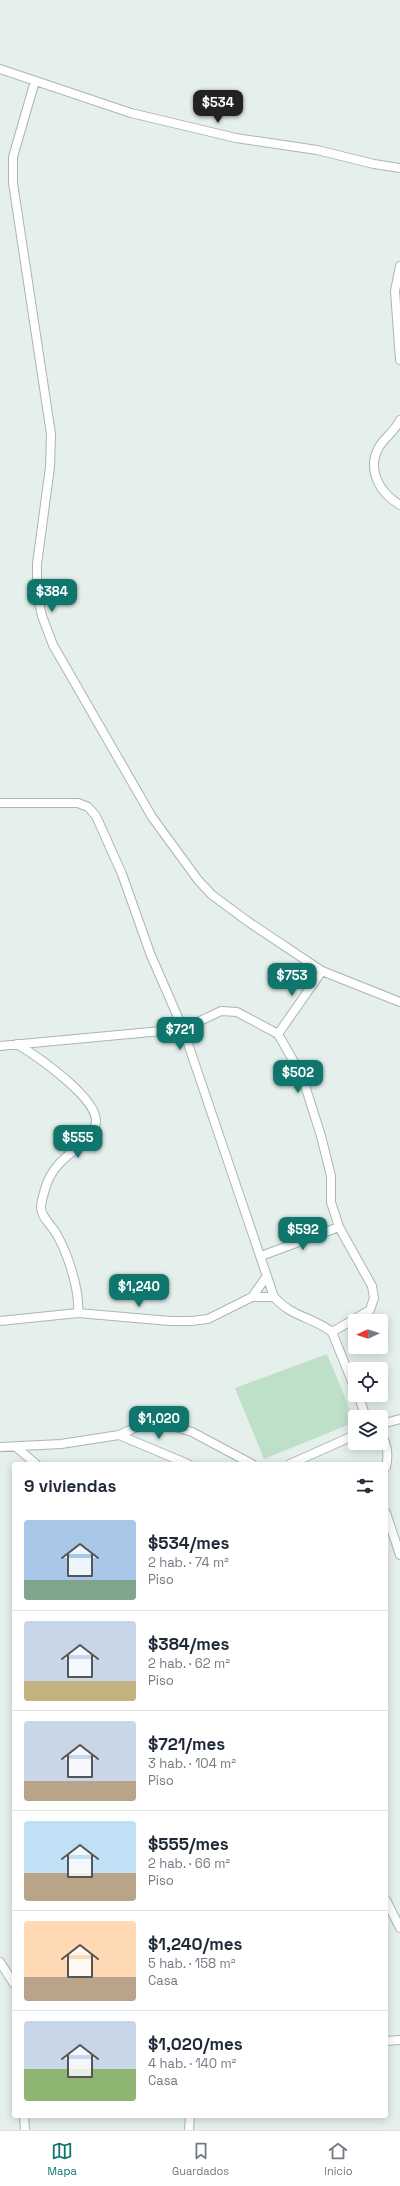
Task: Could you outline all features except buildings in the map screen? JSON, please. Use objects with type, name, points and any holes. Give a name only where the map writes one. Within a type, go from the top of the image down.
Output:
[{"type":"street","points":[[0,69],[131,113],[236,138],[317,150],[374,164],[400,168]]},
{"type":"street","points":[[35,81],[13,157],[13,183],[51,434],[50,467],[37,564],[38,593],[42,616],[53,645],[152,817],[198,880],[212,895],[250,923],[322,971],[400,1002]]},
{"type":"street","points":[[400,266],[395,292],[400,360]]},
{"type":"street","points":[[400,420],[396,429],[379,447],[373,464],[376,479],[382,491],[400,505]]},
{"type":"street","points":[[0,802],[78,803],[88,807],[96,816],[122,874],[150,953],[183,1029],[274,1297],[283,1307],[293,1313],[318,1322],[332,1332],[348,1372]]},
{"type":"street","points":[[278,1034],[322,971]]},
{"type":"street","points":[[0,1046],[183,1029],[221,1011],[237,1012],[278,1034],[302,1076],[321,1136],[331,1176],[331,1202],[339,1227],[372,1286],[374,1298],[370,1310],[332,1332]]},
{"type":"street","points":[[17,1044],[41,1059],[69,1082],[83,1097],[96,1116],[96,1125],[92,1134],[56,1165],[52,1172],[41,1206],[42,1214],[60,1239],[77,1292],[78,1313]]},
{"type":"street","points":[[261,1256],[339,1227]]},
{"type":"street","points":[[252,1297],[267,1276]]},
{"type":"street","points":[[0,1321],[78,1313],[170,1321],[208,1319],[252,1297],[274,1297]]},
{"type":"street","points":[[388,1422],[400,1419]]},
{"type":"street","points":[[0,1447],[61,1444],[119,1435],[139,1426],[173,1426],[192,1432],[248,1462]]},
{"type":"street","points":[[119,1435],[183,1462]]},
{"type":"street","points":[[294,1462],[348,1438]]},
{"type":"street","points":[[16,1447],[34,1462]]},
{"type":"street","points":[[387,1450],[387,1462]]},
{"type":"street","points":[[388,1519],[400,1555]]},
{"type":"street","points":[[388,1904],[400,1928]]},
{"type":"street","points":[[0,1962],[12,1981]]},
{"type":"street","points":[[388,2041],[400,2040]]},
{"type":"street","points":[[24,2118],[25,2130]]},
{"type":"street","points":[[189,2130],[190,2118]]},
{"type":"green space","points":[[327,1354],[350,1410],[348,1410],[348,1425],[264,1459],[235,1388]]}]
